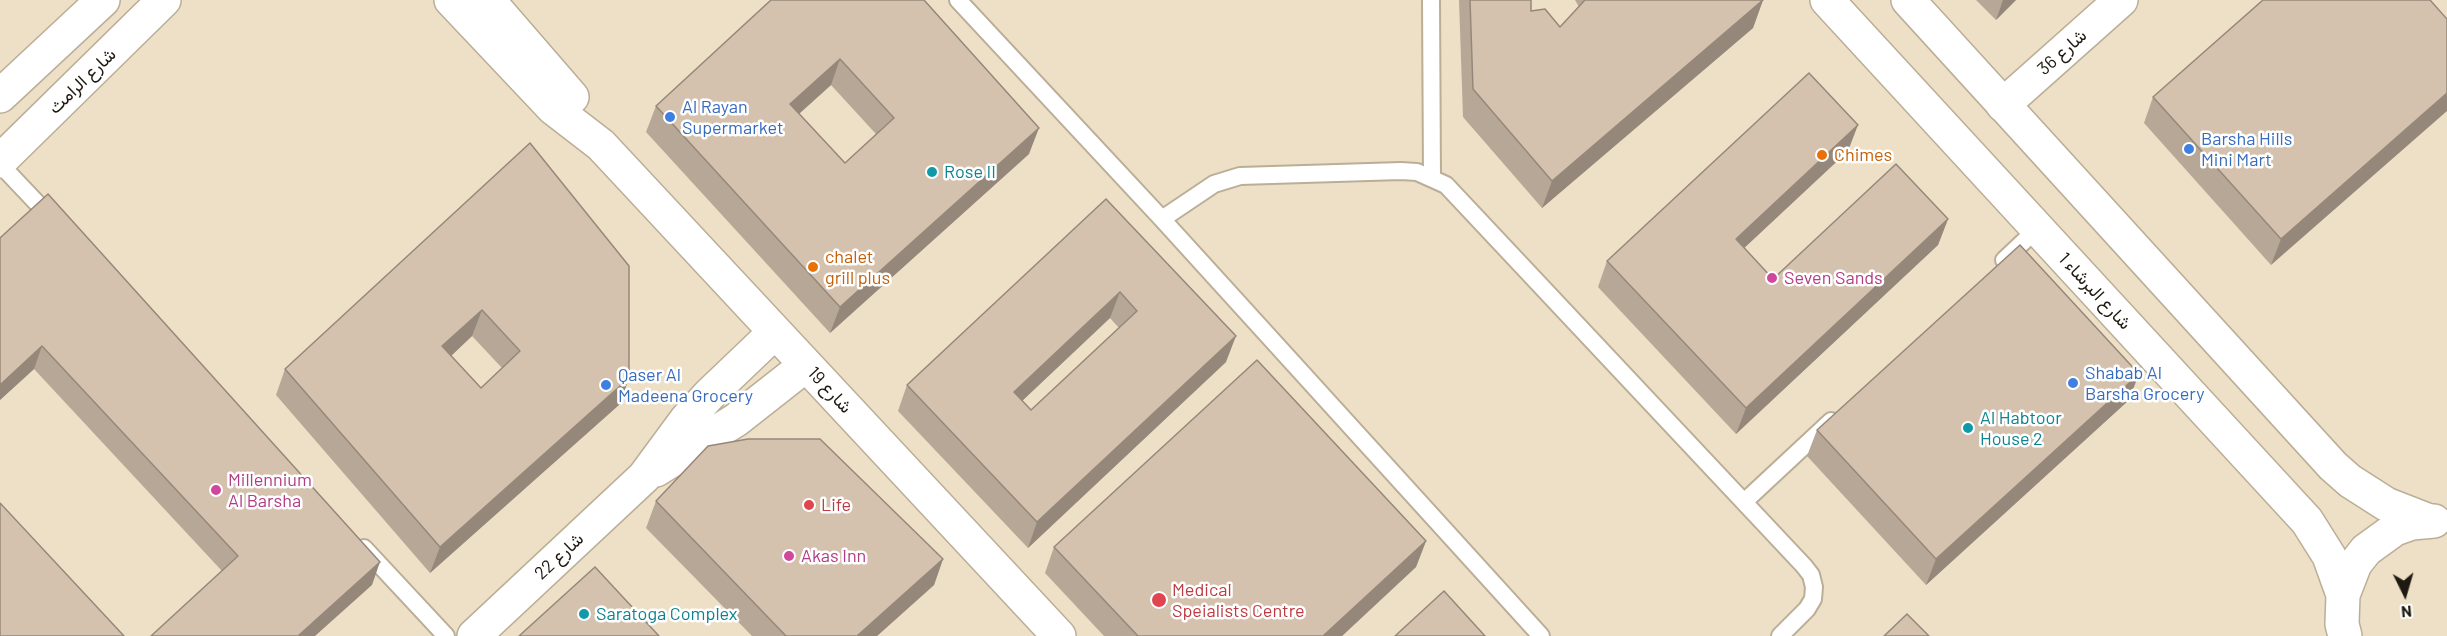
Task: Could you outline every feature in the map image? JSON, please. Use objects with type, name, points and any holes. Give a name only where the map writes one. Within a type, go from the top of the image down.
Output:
[{"type":"street","points":[[0,96],[103,0]]},
{"type":"street","name":"شارع الرامث","points":[[0,163],[164,0]]},
{"type":"street","name":"شارع 19","points":[[452,0],[553,108],[600,145],[1059,636]]},
{"type":"street","name":"شارع البرشاء 1","points":[[1827,0],[2307,521],[2329,556],[2343,623]]},
{"type":"street","points":[[1908,0],[2333,466],[2350,481],[2386,504],[2437,521]]},
{"type":"street","name":"شارع 36","points":[[2003,105],[2121,0]]},
{"type":"street","name":"شارع 19","points":[[491,2],[570,94],[600,145]]},
{"type":"street","name":"شارع 22","points":[[474,636],[644,477],[686,420],[775,332]]},
{"type":"street","name":"شارع 22","points":[[644,477],[736,420],[806,365]]},
{"type":"street","points":[[2343,623],[2355,564],[2366,549],[2395,529],[2437,521]]},
{"type":"lane","points":[[958,0],[1162,219],[1541,636]]},
{"type":"lane","points":[[1431,0],[1432,177]]},
{"type":"lane","points":[[0,163],[65,233]]},
{"type":"lane","points":[[1162,219],[1214,184],[1240,176],[1401,171],[1417,172],[1446,185],[1811,575],[1814,587],[1813,598],[1807,609],[1780,636]]},
{"type":"lane","points":[[1994,269],[2037,229]]},
{"type":"lane","points":[[1744,502],[1839,414]]},
{"type":"lane","points":[[349,533],[447,636]]},
{"type":"building","name":"Rose II","points":[[771,0],[924,0],[1039,128],[840,307],[656,106]],"holes":[[[840,59],[894,118],[845,163],[790,104]]]},
{"type":"building","points":[[1470,0],[1531,0],[1531,11],[1545,9],[1560,27],[1585,0],[1763,0],[1552,181],[1473,89]]},
{"type":"building","points":[[2263,0],[2430,0],[2447,19],[2447,93],[2281,239],[2153,97]]},
{"type":"building","points":[[1809,73],[1858,125],[1736,239],[1773,279],[1896,164],[1948,219],[1746,408],[1607,261]]},
{"type":"building","points":[[530,143],[629,266],[629,378],[440,547],[285,369]],"holes":[[[482,310],[520,351],[481,388],[442,346]]]},
{"type":"building","name":"Millennium Al Barsha","points":[[48,194],[380,562],[298,636],[151,636],[238,556],[42,346],[0,385],[0,238]]},
{"type":"building","points":[[1106,199],[1236,336],[1037,522],[907,385]],"holes":[[[1120,292],[1137,311],[1031,410],[1014,392]]]},
{"type":"building","name":"Al Habtoor House 2","points":[[2020,245],[2139,374],[1936,559],[1817,430]]},
{"type":"building","points":[[1257,360],[1426,541],[1323,636],[1138,636],[1054,547]]},
{"type":"building","name":"Akas Inn","points":[[748,439],[820,439],[943,559],[857,636],[786,636],[656,501],[708,446]]},
{"type":"building","points":[[0,503],[124,636],[0,636]]},
{"type":"building","points":[[595,567],[659,636],[519,636]]},
{"type":"building","points":[[1444,591],[1485,636],[1395,636]]},
{"type":"building","points":[[1907,614],[1929,636],[1884,636]]},
{"type":"place","name":"Al Rayan Supermarket","points":[[670,117]]},
{"type":"place","name":"Barsha Hills Mini Mart","points":[[2189,149]]},
{"type":"place","name":"Chimes","points":[[1822,155]]},
{"type":"place","name":"Rose II","points":[[932,172]]},
{"type":"place","name":"chalet grill plus","points":[[813,267]]},
{"type":"place","name":"Seven Sands","points":[[1772,278]]},
{"type":"place","name":"Shabab Al Barsha Grocery","points":[[2073,383]]},
{"type":"place","name":"Qaser Al Madeena Grocery","points":[[606,385]]},
{"type":"place","name":"Al Habtoor House 2","points":[[1968,428]]},
{"type":"place","name":"Millennium Al Barsha","points":[[216,490]]},
{"type":"place","name":"Life","points":[[809,505]]},
{"type":"place","name":"Akas Inn","points":[[789,556]]},
{"type":"place","name":"Medical Speialists Centre","points":[[1159,600]]},
{"type":"place","name":"Saratoga Complex","points":[[584,614]]}]
